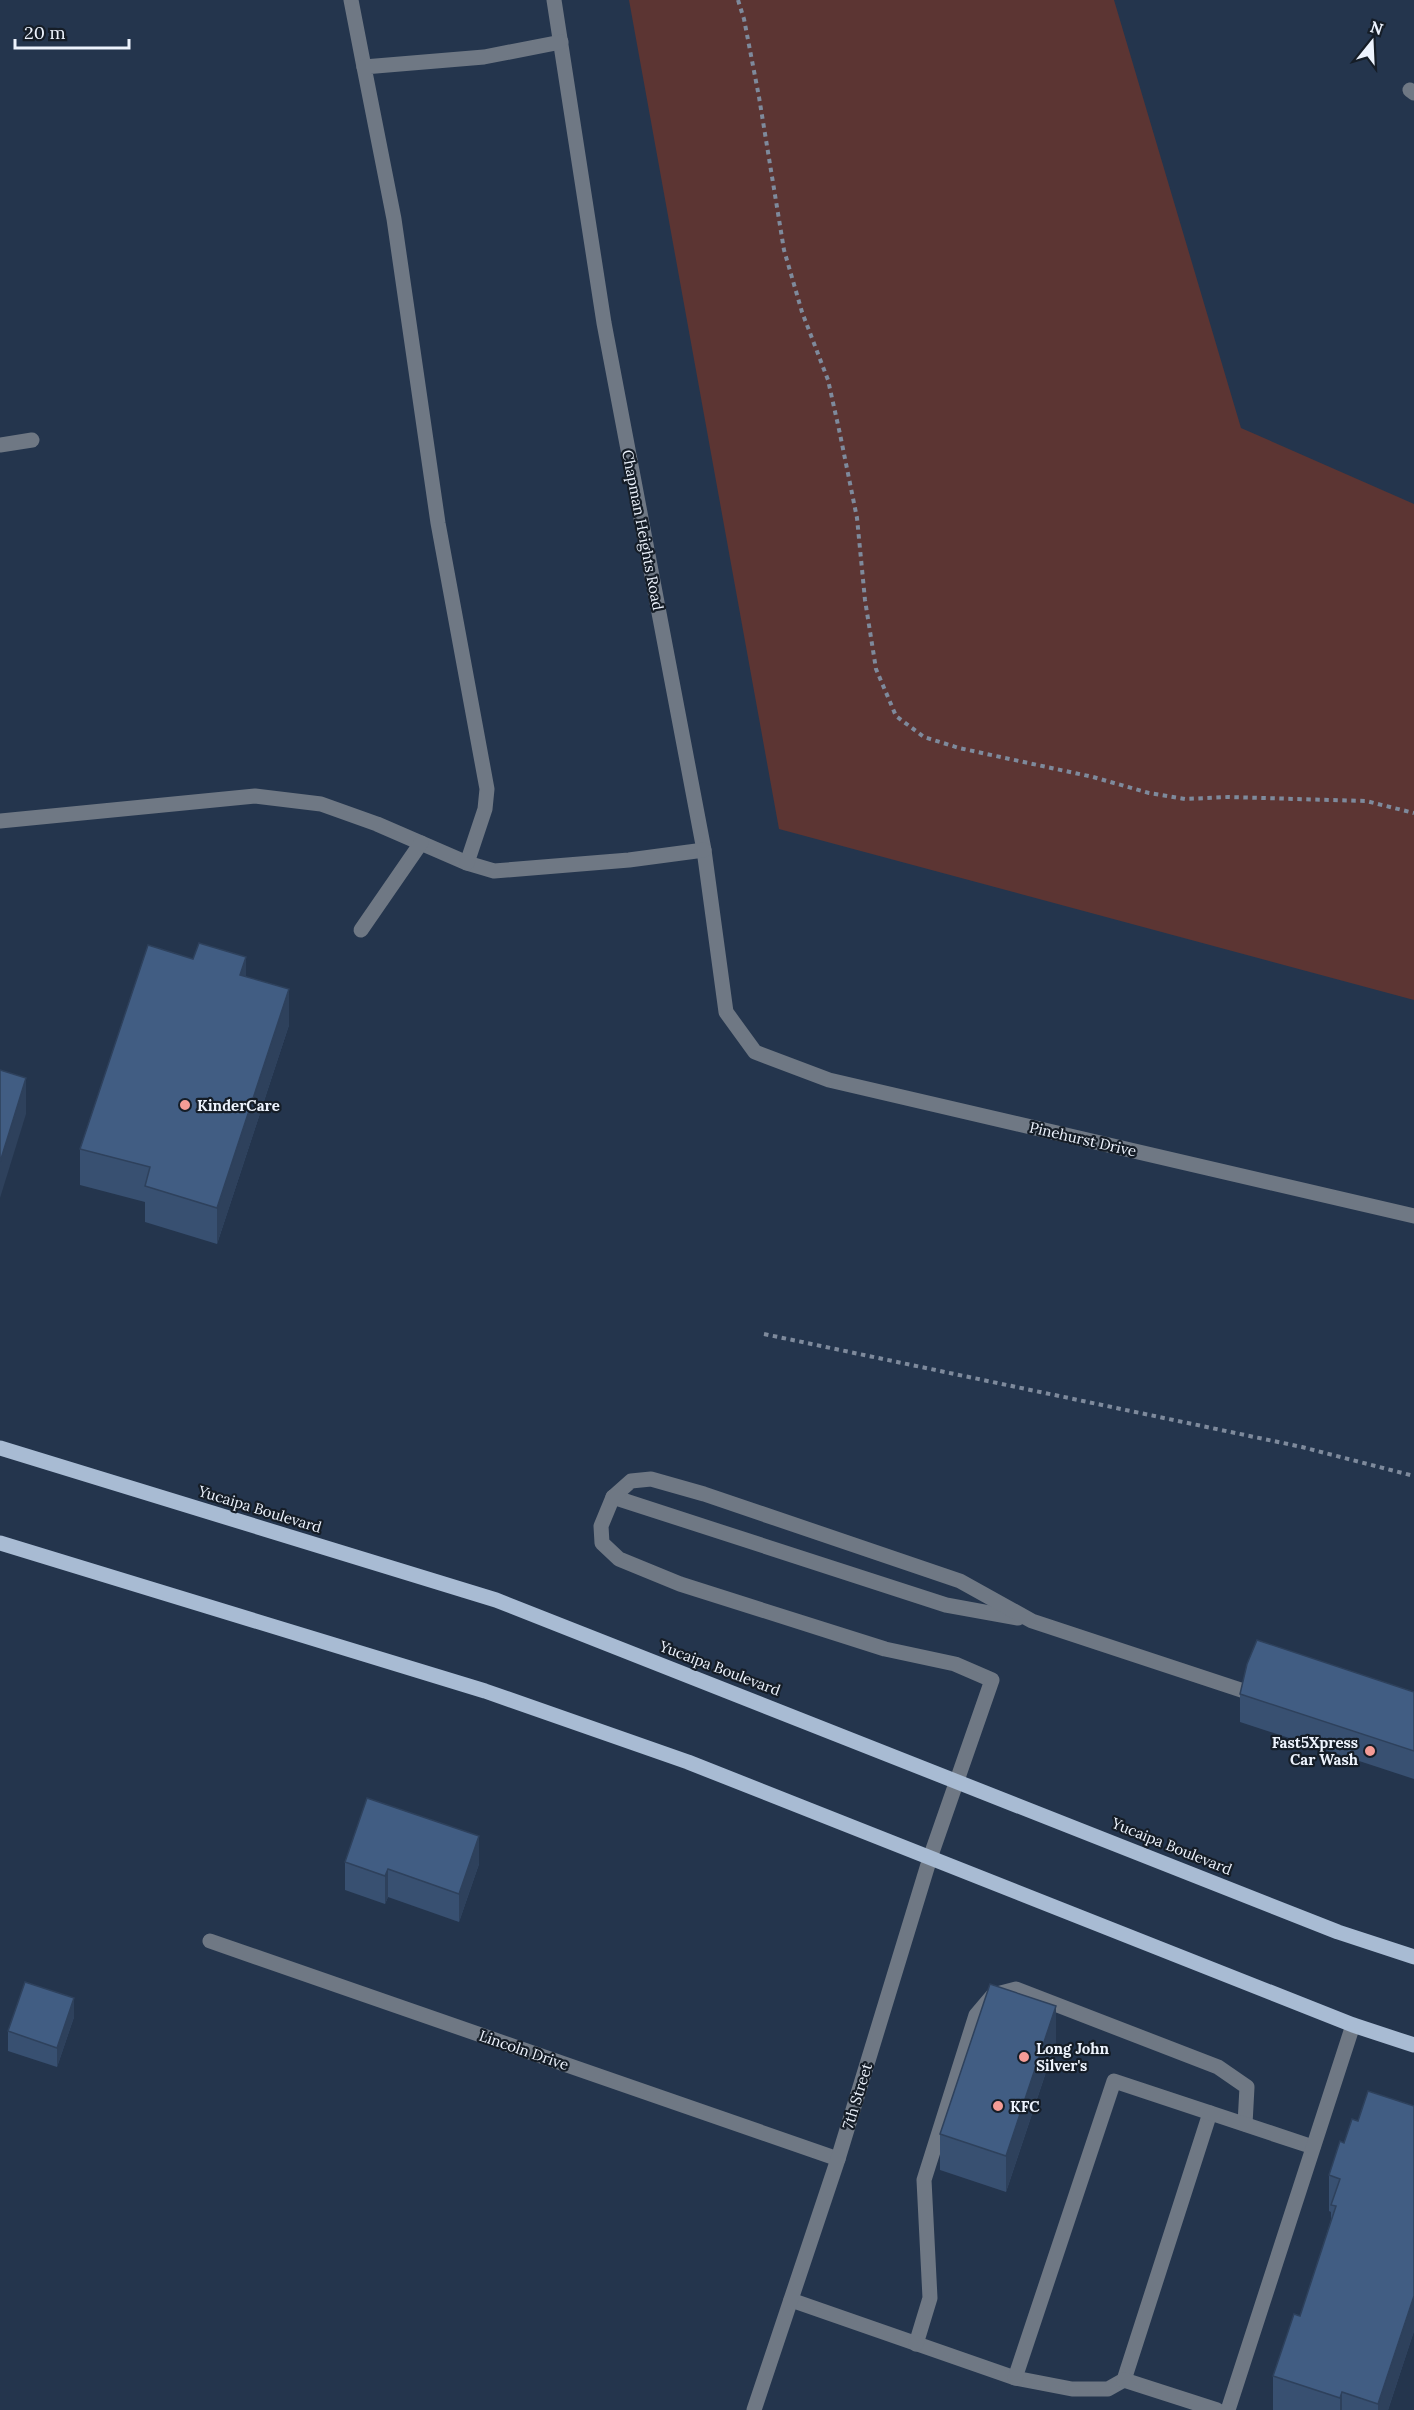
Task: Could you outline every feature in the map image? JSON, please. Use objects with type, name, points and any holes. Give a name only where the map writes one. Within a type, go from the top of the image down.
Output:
[{"type":"main road","name":"Yucaipa Boulevard","points":[[0,1448],[496,1600],[1338,1932],[1414,1957]]},
{"type":"main road","points":[[0,1543],[485,1691],[688,1762],[1353,2025],[1414,2045]]},
{"type":"street","points":[[351,0],[394,219],[438,523],[488,789],[485,809],[467,863]]},
{"type":"street","name":"Chapman Heights Road","points":[[554,0],[604,323],[704,850],[726,1011],[755,1052]]},
{"type":"street","points":[[364,67],[484,57],[561,42]]},
{"type":"street","points":[[0,445],[32,440]]},
{"type":"street","points":[[0,821],[255,796],[321,804],[377,824],[467,863],[494,872],[629,860],[704,850]]},
{"type":"street","points":[[361,930],[421,843]]},
{"type":"street","name":"Pinehurst Drive","points":[[755,1052],[829,1080],[1414,1216]]},
{"type":"street","points":[[613,1497],[631,1481],[651,1479],[704,1494],[960,1581],[1032,1621]]},
{"type":"street","points":[[613,1497],[946,1605],[1032,1621],[1247,1692]]},
{"type":"street","name":"7th Street","points":[[613,1497],[601,1526],[602,1543],[619,1559],[680,1584],[885,1649],[955,1664],[992,1680],[930,1858],[838,2159],[754,2410]]},
{"type":"street","name":"Lincoln Drive","points":[[210,1941],[838,2159]]},
{"type":"street","points":[[916,2344],[930,2298],[924,2180],[976,2014],[993,1995],[1016,1989],[1218,2067],[1247,2087],[1245,2124]]},
{"type":"street","points":[[1228,2410],[1353,2025]]},
{"type":"street","points":[[1016,2378],[1114,2081],[1314,2147]]},
{"type":"street","points":[[791,2300],[1016,2378],[1072,2390],[1108,2389],[1124,2380],[1210,2113]]},
{"type":"street","points":[[1124,2380],[1217,2410]]},
{"type":"path","points":[[738,0],[744,19],[759,97],[784,250],[802,312],[828,380],[840,434],[857,518],[865,600],[876,669],[896,716],[924,737],[959,748],[1093,777],[1149,793],[1185,799],[1228,797],[1366,801],[1414,813]]},
{"type":"path","points":[[764,1334],[1302,1447],[1414,1476]]},
{"type":"shaded area","points":[[629,0],[1114,0],[1241,428],[1414,504],[1414,1000],[779,829]]},
{"type":"building","name":"KinderCare","points":[[199,943],[246,957],[240,975],[289,989],[217,1208],[145,1186],[150,1167],[80,1149],[148,945],[193,959]]},
{"type":"building","points":[[0,1070],[26,1078],[0,1162]]},
{"type":"building","points":[[1257,1640],[1414,1692],[1414,1751],[1240,1694],[1247,1664]]},
{"type":"building","points":[[367,1798],[479,1836],[459,1894],[388,1869],[385,1876],[345,1862]]},
{"type":"building","points":[[25,1982],[74,1998],[57,2048],[8,2031]]},
{"type":"building","name":"KFC","points":[[990,1984],[1056,2006],[1006,2156],[940,2134]]},
{"type":"building","points":[[1368,2091],[1414,2106],[1414,2296],[1378,2404],[1342,2392],[1340,2398],[1273,2376],[1294,2314],[1300,2316],[1336,2206],[1331,2205],[1340,2179],[1329,2175],[1340,2141],[1344,2143],[1352,2119],[1358,2121]]},
{"type":"place","name":"KinderCare","points":[[185,1105]]},
{"type":"place","name":"Fast5Xpress Car Wash","points":[[1370,1751]]},
{"type":"place","name":"Long John Silver's","points":[[1024,2057]]},
{"type":"place","name":"KFC","points":[[998,2106]]}]
